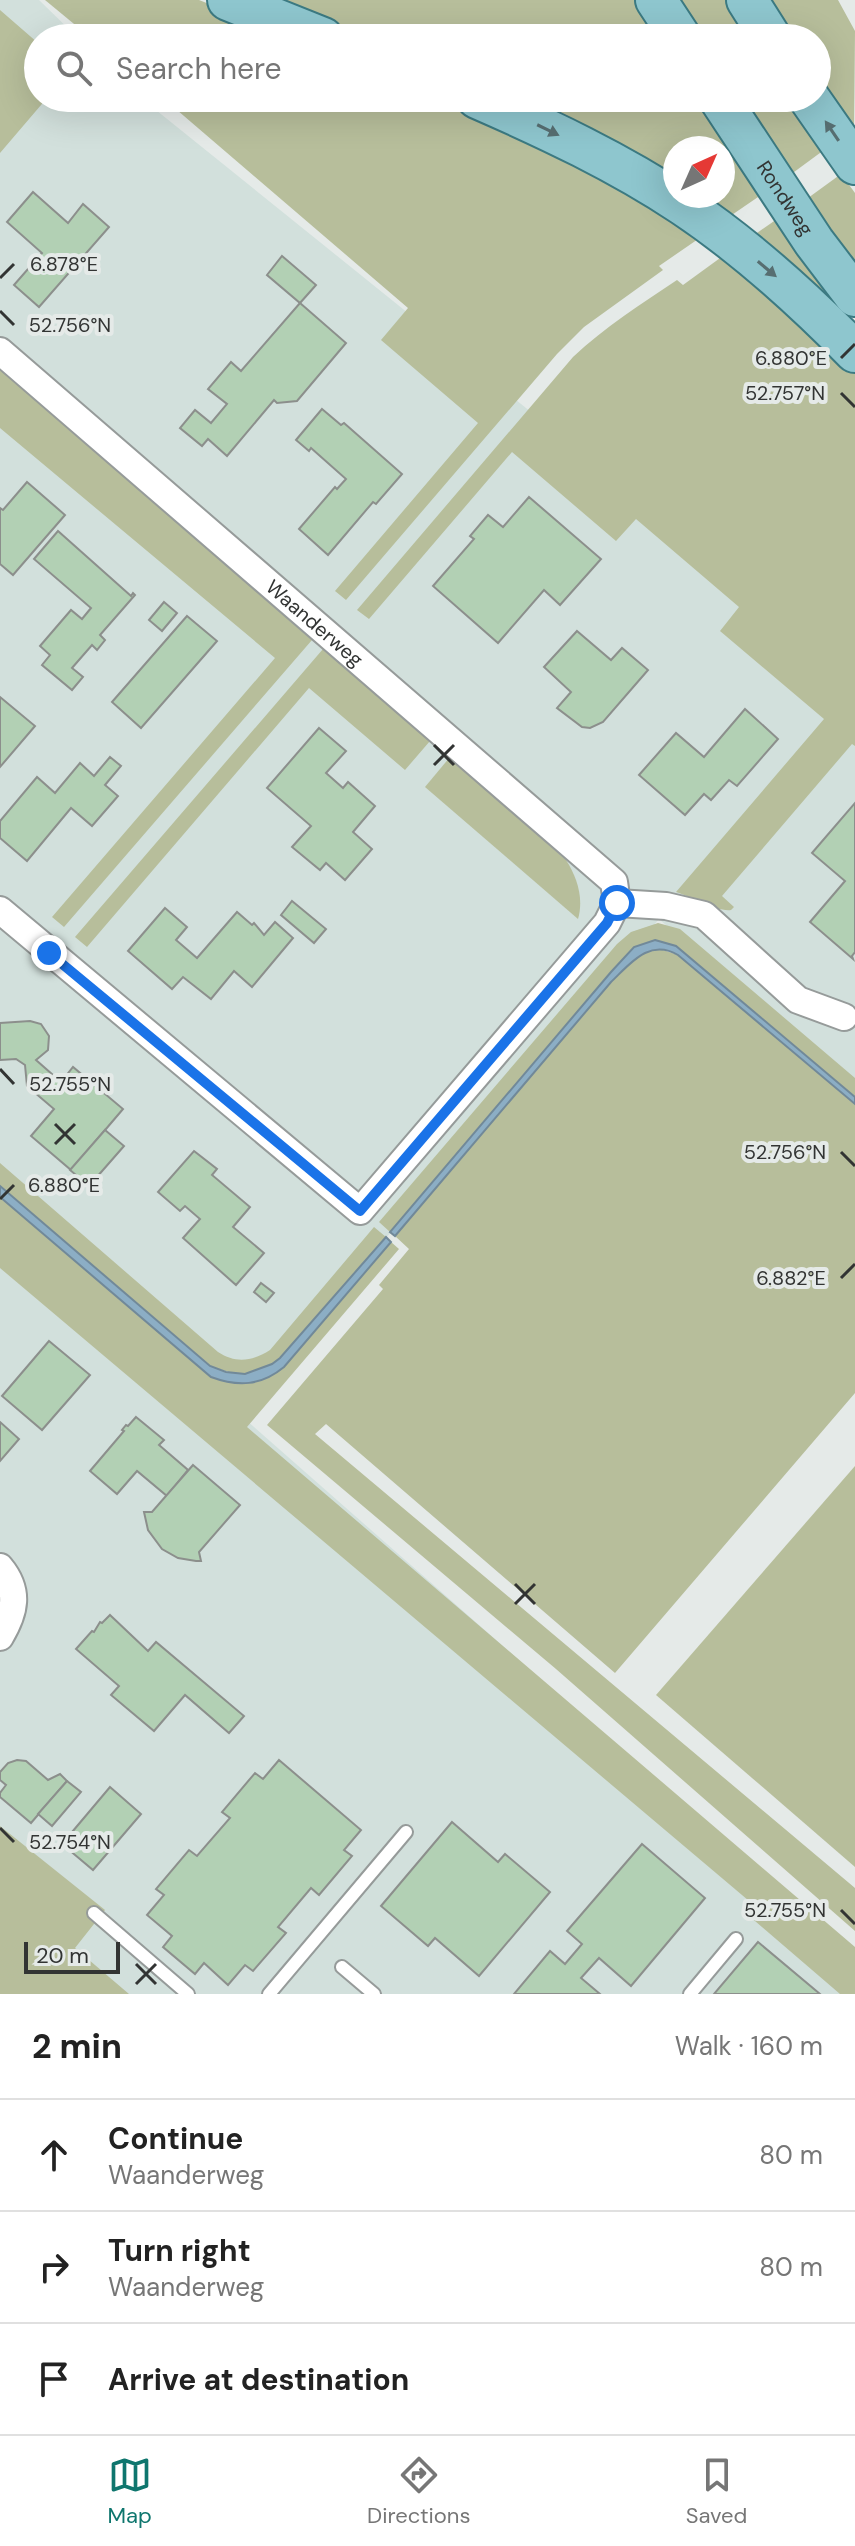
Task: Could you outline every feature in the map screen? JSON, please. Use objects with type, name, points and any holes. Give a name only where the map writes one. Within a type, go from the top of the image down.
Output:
[{"type":"main road","points":[[228,0],[288,24]]},
{"type":"main road","points":[[656,0],[672,24]]},
{"type":"main road","points":[[747,0],[762,24]]},
{"type":"main road","points":[[509,112],[606,159],[684,206],[785,285],[855,352]]},
{"type":"main road","name":"Rondweg","points":[[728,112],[814,242],[855,296]]},
{"type":"main road","points":[[819,112],[855,164]]},
{"type":"street","name":"Waanderweg","points":[[0,351],[614,882],[617,903]]},
{"type":"street","points":[[0,910],[360,1211],[607,923],[617,903],[666,906],[704,915],[798,1000],[844,1017]]},
{"type":"street","points":[[0,1567],[8,1577],[13,1595],[12,1616],[0,1637]]},
{"type":"lane","points":[[269,1994],[406,1832]]},
{"type":"lane","points":[[94,1913],[188,1994]]},
{"type":"lane","points":[[690,1994],[736,1939]]},
{"type":"lane","points":[[342,1967],[374,1994]]},
{"type":"shaded area","points":[[0,0],[39,0],[64,24],[24,24],[24,112],[158,112],[855,673],[855,1091],[659,919],[237,1412],[855,1956],[855,1994],[0,1994]]},
{"type":"green space","points":[[45,0],[199,0],[260,24],[74,24]]},
{"type":"green space","points":[[258,0],[634,0],[649,24],[319,24]]},
{"type":"green space","points":[[676,0],[725,0],[740,24],[691,24]]},
{"type":"green space","points":[[768,0],[838,0],[855,31],[854,131],[831,96],[831,24],[784,24]]},
{"type":"green space","points":[[0,10],[24,31],[24,112],[35,112],[0,153]]},
{"type":"green space","points":[[179,112],[481,112],[533,135],[704,235],[659,266],[663,270],[584,327],[557,354],[346,600],[335,591],[478,423],[381,340],[408,308]]},
{"type":"green space","points":[[533,112],[705,112],[721,136],[663,136],[663,181]]},
{"type":"green space","points":[[748,112],[798,112],[824,150],[790,175]]},
{"type":"green space","points":[[735,156],[761,195],[723,221],[705,208],[735,208]]},
{"type":"green space","points":[[841,174],[855,193],[855,265],[808,198]]},
{"type":"green space","points":[[777,219],[855,326],[747,240]]},
{"type":"green space","points":[[727,253],[855,367],[855,746],[852,744],[722,896],[734,907],[731,910],[712,907],[676,892],[824,719],[720,631],[739,607],[636,519],[616,541],[512,452],[369,619],[357,610],[573,357],[650,298],[677,280],[683,285]]},
{"type":"green space","points":[[0,369],[312,640],[64,927],[52,917],[275,658],[0,428]]},
{"type":"green space","points":[[323,649],[430,741],[405,770],[309,688],[87,947],[75,937]]},
{"type":"green space","points":[[450,757],[566,860],[578,888],[578,919],[425,787]]},
{"type":"green space","points":[[658,923],[680,929],[855,1078],[855,1097],[676,946],[655,940],[634,947],[390,1232],[379,1222],[617,944],[631,932]]},
{"type":"green space","points":[[660,949],[678,955],[855,1104],[855,1393],[615,1673],[326,1424],[315,1434],[855,1888],[855,1931],[556,1669],[267,1425],[383,1289],[379,1285],[409,1249],[395,1236],[611,982],[639,956]]},
{"type":"green space","points":[[0,1163],[218,1352],[238,1360],[251,1359],[270,1350],[374,1227],[386,1237],[280,1358],[245,1374],[235,1374],[210,1366],[0,1186]]},
{"type":"green space","points":[[0,1197],[211,1377],[237,1382],[262,1380],[278,1371],[391,1242],[399,1249],[247,1427],[855,1947],[855,1994],[840,1994],[748,1915],[755,1906],[0,1268]]},
{"type":"green space","points":[[855,1466],[855,1867],[656,1695]]},
{"type":"green space","points":[[0,1826],[105,1910],[75,1948],[129,1994],[0,1994]]},
{"type":"water","points":[[655,940],[676,946],[855,1097],[855,1104],[678,955],[668,951],[649,951],[611,982],[395,1236],[390,1232],[611,972],[634,947]]},
{"type":"water","points":[[0,1186],[210,1366],[226,1372],[245,1374],[280,1358],[386,1237],[391,1242],[284,1367],[258,1381],[231,1382],[211,1377],[0,1197]]},
{"type":"building","points":[[33,192],[68,223],[83,204],[109,227],[39,307],[14,285],[42,253],[7,222]]},
{"type":"building","points":[[282,256],[316,285],[300,303],[267,275]]},
{"type":"building","points":[[300,303],[346,343],[297,401],[277,403],[274,400],[227,456],[208,439],[202,446],[180,428],[195,410],[211,423],[227,404],[208,389],[231,362],[241,371]]},
{"type":"building","points":[[322,409],[341,425],[344,423],[402,474],[376,504],[373,502],[328,555],[299,529],[335,487],[337,489],[346,479],[311,448],[309,451],[296,440]]},
{"type":"building","points":[[27,482],[65,515],[13,575],[0,564],[0,508],[3,510]]},
{"type":"building","points":[[529,497],[601,559],[560,605],[544,590],[498,643],[433,586],[474,539],[470,536],[488,515],[503,527]]},
{"type":"building","points":[[58,531],[131,596],[133,593],[135,595],[100,635],[105,640],[97,650],[92,645],[72,668],[83,677],[72,690],[42,665],[50,655],[40,646],[71,610],[82,619],[91,608],[34,559]]},
{"type":"building","points":[[164,602],[177,613],[162,631],[149,620]]},
{"type":"building","points":[[187,616],[217,641],[141,728],[112,702]]},
{"type":"building","points":[[577,631],[611,660],[622,648],[648,670],[603,722],[590,728],[582,727],[557,708],[571,692],[544,667]]},
{"type":"building","points":[[0,697],[35,726],[0,767]]},
{"type":"building","points":[[745,709],[778,739],[737,786],[729,780],[711,800],[704,794],[685,815],[639,775],[676,733],[704,757]]},
{"type":"building","points":[[319,728],[346,751],[326,773],[343,788],[348,782],[375,806],[353,832],[372,849],[345,880],[326,863],[320,870],[292,847],[311,826],[267,788]]},
{"type":"building","points":[[110,757],[121,766],[105,785],[118,796],[92,826],[71,808],[27,861],[0,838],[0,821],[37,777],[55,793],[80,763],[94,776]]},
{"type":"building","points":[[855,803],[853,959],[810,922],[845,881],[812,853]]},
{"type":"building","points":[[292,901],[326,929],[314,943],[281,915]]},
{"type":"building","points":[[165,908],[187,927],[176,940],[197,958],[237,912],[252,925],[254,923],[264,935],[275,922],[293,938],[252,987],[234,971],[211,999],[183,977],[172,989],[128,951]]},
{"type":"building","points":[[30,1021],[41,1024],[49,1036],[48,1050],[36,1060],[61,1082],[73,1067],[123,1109],[71,1170],[31,1136],[54,1109],[27,1086],[25,1065],[16,1059],[0,1060],[0,1023]]},
{"type":"building","points":[[105,1130],[124,1146],[89,1186],[70,1170]]},
{"type":"building","points":[[194,1151],[217,1169],[212,1175],[250,1207],[233,1227],[264,1253],[236,1285],[183,1238],[200,1219],[185,1206],[180,1211],[158,1192]]},
{"type":"building","points":[[261,1283],[274,1293],[266,1302],[254,1292]]},
{"type":"building","points":[[49,1341],[90,1375],[42,1430],[2,1396]]},
{"type":"building","points":[[136,1417],[164,1440],[159,1445],[188,1470],[167,1496],[137,1471],[117,1494],[90,1471],[126,1425]]},
{"type":"building","points":[[0,1422],[19,1439],[0,1461]]},
{"type":"building","points":[[193,1465],[240,1505],[199,1552],[201,1561],[178,1558],[162,1549],[148,1530],[144,1512],[152,1512]]},
{"type":"building","points":[[110,1615],[148,1651],[156,1642],[244,1716],[229,1733],[185,1695],[154,1731],[111,1695],[119,1686],[76,1649]]},
{"type":"building","points":[[279,1760],[361,1830],[344,1850],[352,1856],[319,1895],[311,1888],[278,1927],[286,1933],[253,1971],[245,1965],[228,1985],[204,1963],[195,1974],[163,1947],[172,1936],[147,1915],[164,1895],[156,1889],[189,1850],[197,1856],[230,1818],[222,1812],[255,1773],[263,1779]]},
{"type":"building","points":[[26,1761],[48,1780],[60,1774],[67,1781],[31,1823],[0,1797],[6,1785],[0,1780],[0,1772],[8,1763]]},
{"type":"building","points":[[67,1781],[81,1792],[52,1826],[38,1814]]},
{"type":"building","points":[[110,1787],[141,1814],[93,1870],[62,1844]]},
{"type":"building","points":[[452,1822],[498,1862],[505,1854],[550,1892],[479,1976],[435,1938],[428,1946],[381,1906]]},
{"type":"building","points":[[642,1844],[705,1898],[631,1986],[599,1958],[581,1978],[600,1994],[514,1994],[550,1951],[565,1964],[582,1944],[567,1931]]},
{"type":"building","points":[[758,1942],[820,1994],[714,1994]]},
{"type":"route","points":[[49,953],[360,1211],[607,923],[617,903]]}]
